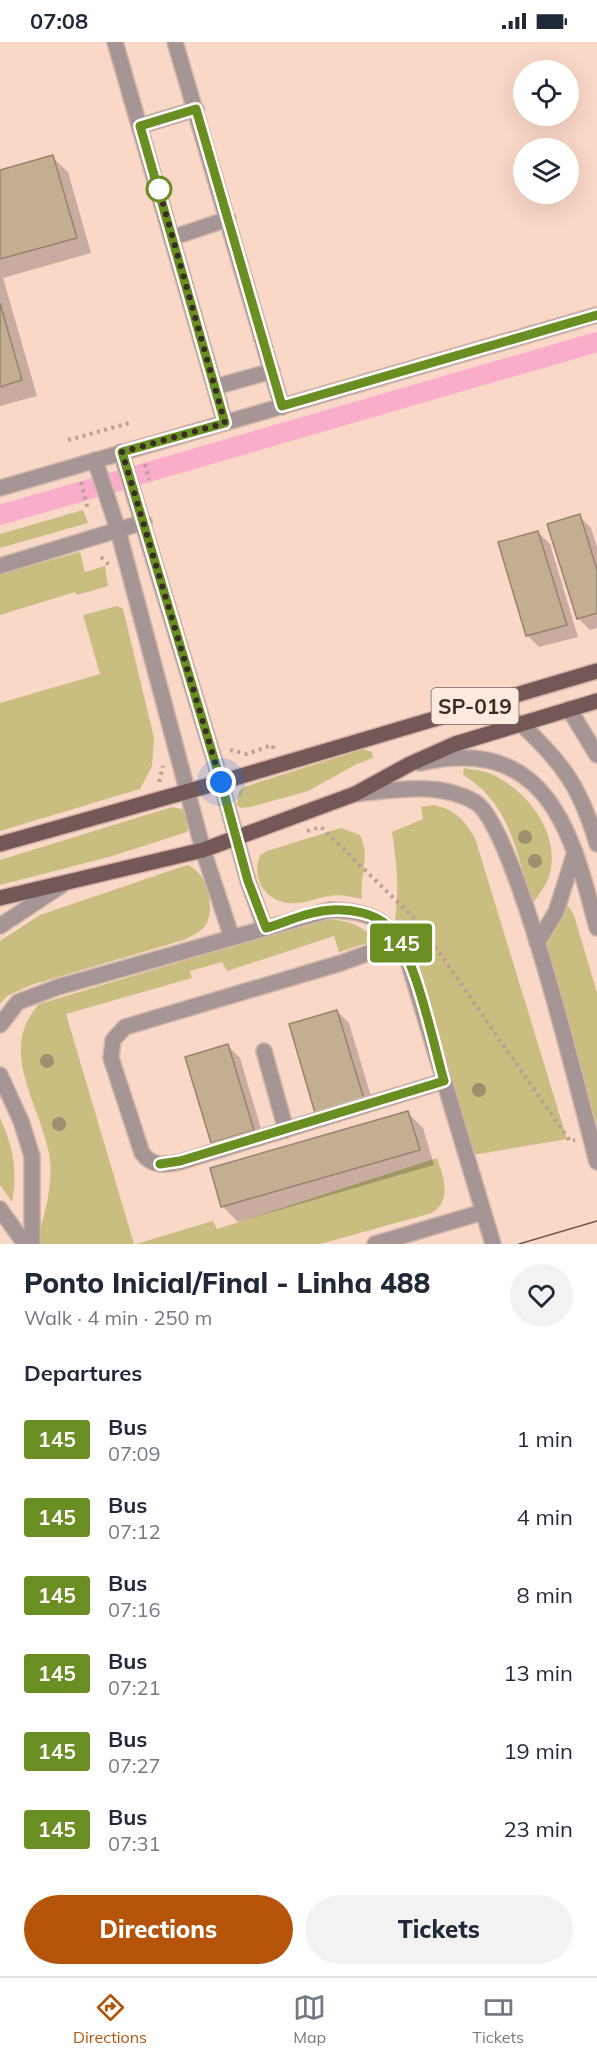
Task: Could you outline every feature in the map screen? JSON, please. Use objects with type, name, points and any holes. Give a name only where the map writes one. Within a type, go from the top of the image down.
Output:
[{"type":"main road","name":"SP-019","points":[[0,844],[188,792],[597,671]]},
{"type":"main road","name":"SP-019","points":[[0,898],[203,850],[355,794],[410,764],[455,744],[597,701]]},
{"type":"street","points":[[115,42],[174,237],[225,423]]},
{"type":"street","points":[[175,42],[282,406]]},
{"type":"street","points":[[140,126],[196,109]]},
{"type":"street","points":[[174,237],[228,219]]},
{"type":"street","points":[[0,488],[597,315]]},
{"type":"street","points":[[215,387],[272,371]]},
{"type":"street","points":[[122,452],[221,782],[248,881],[266,928]]},
{"type":"street","points":[[95,460],[118,530],[203,850],[232,938]]},
{"type":"street","points":[[0,566],[144,522]]},
{"type":"street","points":[[569,709],[597,755]]},
{"type":"street","points":[[520,723],[562,765],[577,789],[595,830],[597,844]]},
{"type":"street","points":[[410,764],[456,758],[478,759],[500,764],[525,777],[548,798],[576,849],[597,928]]},
{"type":"street","points":[[355,794],[434,789],[456,792],[478,803],[495,824],[509,854],[537,943],[597,1162]]},
{"type":"street","points":[[537,943],[556,912],[576,849]]},
{"type":"street","points":[[0,926],[62,885]]},
{"type":"street","points":[[0,1024],[18,1002],[37,993],[330,910],[351,910],[372,916],[387,925],[400,941],[493,1244]]},
{"type":"street","points":[[400,941],[341,963],[126,1027],[113,1040],[111,1058],[142,1153],[148,1161],[160,1164],[174,1163],[444,1081]]},
{"type":"street","points":[[264,1051],[286,1130]]},
{"type":"street","points":[[0,1075],[21,1121],[32,1156],[32,1244]]},
{"type":"street","points":[[0,1209],[25,1244]]},
{"type":"street","points":[[375,1244],[483,1212]]},
{"type":"path","points":[[68,440],[133,422]]},
{"type":"path","points":[[81,482],[88,510]]},
{"type":"path","points":[[227,748],[232,752],[247,754],[272,745],[280,764]]},
{"type":"path","points":[[298,815],[304,832],[321,827],[418,922],[570,1141],[590,1136]]},
{"type":"shaded area","points":[[83,510],[88,523],[0,548],[0,534]]},
{"type":"shaded area","points":[[80,552],[85,572],[105,566],[108,586],[77,595],[75,592],[0,615],[0,574]]},
{"type":"shaded area","points":[[117,606],[123,609],[154,738],[152,766],[140,789],[0,831],[0,703],[100,674],[83,615]]},
{"type":"shaded area","points":[[363,749],[372,752],[373,758],[355,765],[308,791],[250,807],[241,808],[237,805],[239,792],[244,787]]},
{"type":"shaded area","points":[[464,768],[488,773],[517,790],[538,814],[545,828],[552,858],[550,873],[532,905],[516,849],[502,815],[492,800],[463,775]]},
{"type":"shaded area","points":[[434,805],[458,816],[475,838],[567,1139],[473,1155],[417,957],[408,935],[395,920],[397,876],[392,832],[423,819],[421,807]]},
{"type":"shaded area","points":[[172,807],[186,810],[190,825],[187,832],[109,857],[0,885],[0,860]]},
{"type":"shaded area","points":[[341,828],[360,835],[363,843],[365,859],[362,899],[333,895],[304,902],[288,903],[266,892],[257,871],[260,855]]},
{"type":"shaded area","points":[[187,865],[200,874],[209,898],[209,916],[207,923],[200,931],[184,940],[31,985],[7,996],[0,1004],[0,941],[40,915]]},
{"type":"shaded area","points":[[565,901],[574,915],[597,993],[597,1127],[545,942]]},
{"type":"shaded area","points":[[330,919],[355,925],[377,940],[339,952],[334,936],[227,971],[222,962],[190,971],[192,978],[66,1014],[134,1244],[40,1244],[37,1239],[49,1193],[50,1157],[28,1090],[21,1054],[22,1037],[28,1020],[39,1004]]},
{"type":"shaded area","points":[[0,1118],[13,1159],[12,1202],[0,1185]]},
{"type":"shaded area","points":[[437,1158],[445,1188],[442,1201],[432,1213],[320,1244],[136,1244],[213,1221],[217,1229]]},
{"type":"building","points":[[53,155],[77,238],[0,259],[0,170]]},
{"type":"building","points":[[0,303],[22,380],[0,387]]},
{"type":"building","points":[[580,514],[597,570],[597,613],[577,619],[547,524]]},
{"type":"building","points":[[538,531],[567,625],[526,636],[498,542]]},
{"type":"building","points":[[337,1010],[364,1099],[315,1113],[289,1024]]},
{"type":"building","points":[[228,1044],[254,1130],[211,1143],[185,1057]]},
{"type":"building","points":[[408,1111],[420,1150],[221,1207],[210,1168]]},
{"type":"waterway","points":[[0,515],[597,342]]},
{"type":"tram line","points":[[519,1244],[597,1221]]},
{"type":"bus line","name":"145","points":[[160,1164],[180,1161],[444,1081],[410,964],[400,941],[387,925],[372,916],[351,910],[330,910],[266,928],[248,881],[221,782],[122,452],[225,423],[174,237],[140,126],[196,109],[282,406],[597,315]]},
{"type":"route","points":[[159,189],[158,186],[225,423],[122,452],[221,782]]}]
